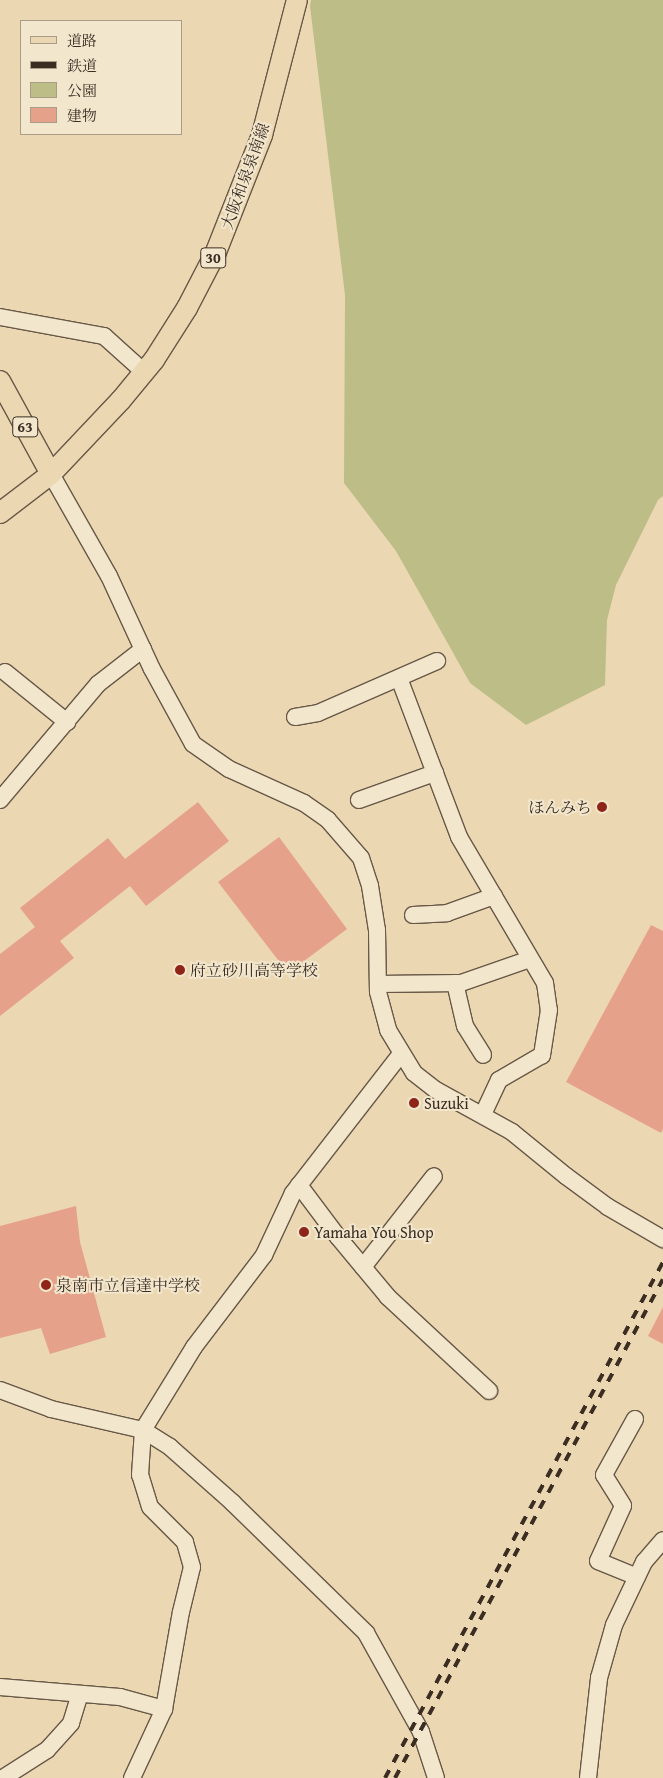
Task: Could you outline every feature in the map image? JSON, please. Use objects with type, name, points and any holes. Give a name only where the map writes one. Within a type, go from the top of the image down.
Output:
[{"type":"main road","name":"大阪和泉泉南線","points":[[0,513],[51,474],[122,400],[144,372],[187,308],[216,252],[262,135],[297,0]]},
{"type":"main road","name":"63","points":[[0,380],[51,474]]},
{"type":"street","points":[[0,317],[104,336],[144,372]]},
{"type":"street","points":[[51,474],[109,576],[144,650],[193,744],[229,769],[304,803],[328,820],[361,858],[370,886],[377,930],[378,984],[388,1030],[414,1073],[436,1090],[512,1132],[608,1207],[663,1239]]},
{"type":"street","points":[[0,800],[98,684],[144,650]]},
{"type":"street","points":[[295,717],[318,713],[437,661]]},
{"type":"street","points":[[5,672],[67,722]]},
{"type":"street","points":[[399,678],[460,837],[545,983],[549,1010],[542,1055],[499,1080],[482,1115]]},
{"type":"street","points":[[359,800],[435,774]]},
{"type":"street","points":[[413,915],[447,913],[494,896]]},
{"type":"street","points":[[378,984],[461,983],[530,959]]},
{"type":"street","points":[[455,983],[465,1026],[483,1055]]},
{"type":"street","points":[[132,1778],[164,1709],[181,1612],[192,1566],[186,1542],[150,1507],[140,1475],[144,1430],[194,1347],[264,1254],[293,1193],[401,1054]]},
{"type":"street","points":[[364,1267],[434,1176]]},
{"type":"street","points":[[299,1185],[388,1296],[489,1391]]},
{"type":"street","points":[[0,1390],[51,1410],[144,1430],[170,1447],[234,1503],[366,1632],[421,1732],[436,1778]]},
{"type":"street","points":[[635,1418],[604,1474],[623,1506],[598,1561],[637,1576]]},
{"type":"street","points":[[588,1778],[599,1678],[614,1625],[644,1562],[663,1540]]},
{"type":"street","points":[[0,1688],[79,1696],[120,1697],[164,1709]]},
{"type":"street","points":[[3,1778],[47,1750],[71,1723],[79,1696]]},
{"type":"green space","points":[[311,0],[663,0],[663,496],[658,500],[616,585],[607,620],[605,685],[526,725],[470,683],[396,551],[344,483],[345,295],[310,6]]},
{"type":"building","points":[[198,802],[229,841],[146,906],[130,886],[60,941],[74,958],[0,1016],[0,954],[35,927],[20,908],[108,838],[125,859]]},
{"type":"building","points":[[279,837],[347,929],[288,973],[218,882]]},
{"type":"building","points":[[651,925],[663,931],[663,1129],[661,1133],[566,1082]]},
{"type":"building","name":"泉南市立信達中学校","points":[[76,1206],[80,1242],[106,1337],[50,1354],[41,1328],[0,1338],[0,1226]]},
{"type":"building","points":[[663,1307],[663,1344],[648,1336]]},
{"type":"railway","points":[[385,1778],[663,1262]]},
{"type":"railway","points":[[395,1778],[663,1279]]},
{"type":"place","name":"ほんみち","points":[[602,807]]},
{"type":"place","name":"府立砂川高等学校","points":[[180,970]]},
{"type":"place","name":"Suzuki","points":[[414,1103]]},
{"type":"place","name":"Yamaha You Shop","points":[[304,1232]]},
{"type":"place","name":"泉南市立信達中学校","points":[[46,1285]]}]
